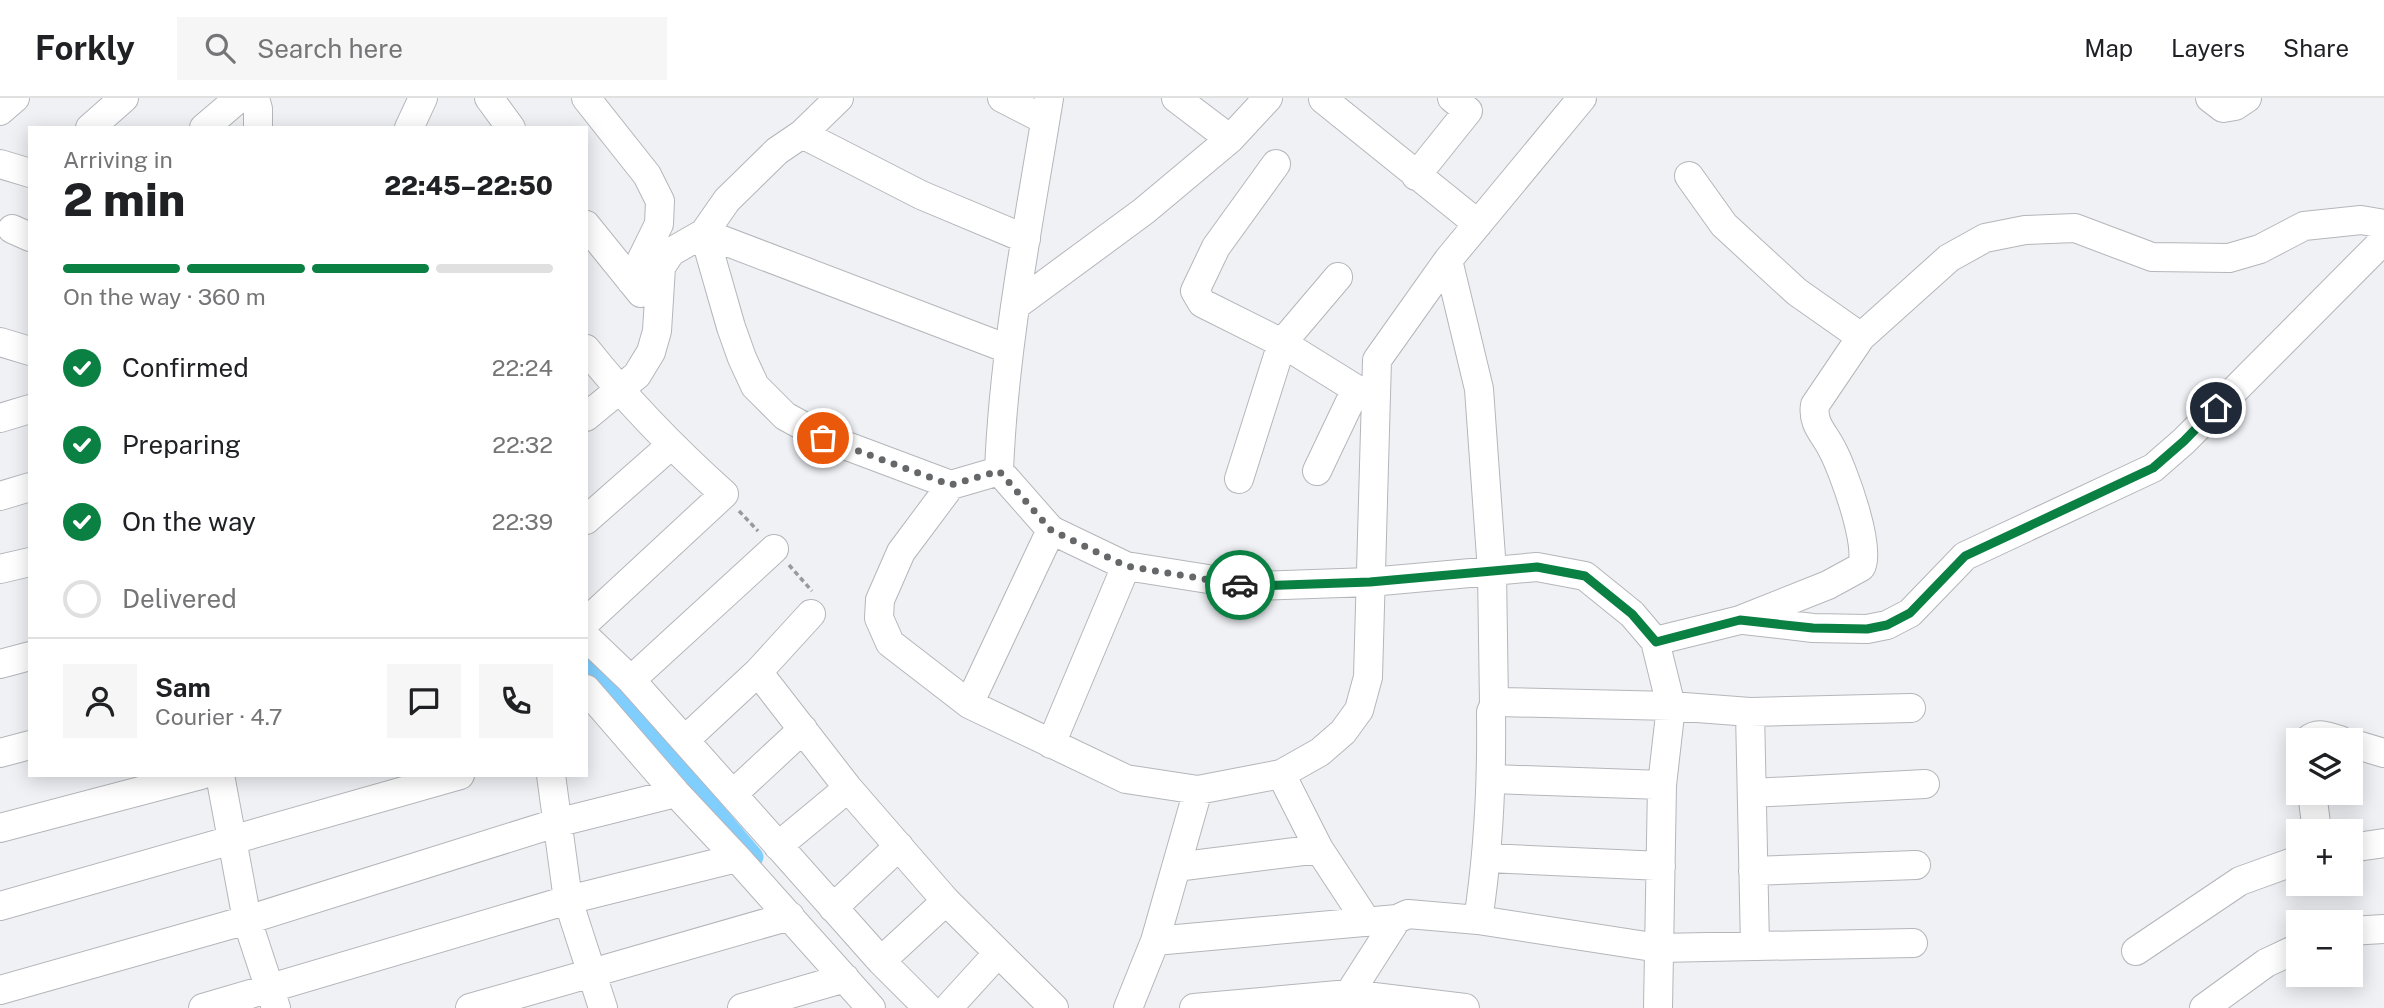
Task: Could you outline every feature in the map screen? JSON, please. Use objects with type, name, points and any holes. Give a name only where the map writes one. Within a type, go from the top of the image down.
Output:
[{"type":"street","points":[[0,111],[15,98]]},
{"type":"street","points":[[92,126],[124,98]]},
{"type":"street","points":[[206,126],[239,98]]},
{"type":"street","points":[[255,98],[258,126]]},
{"type":"street","points":[[410,126],[422,98]]},
{"type":"street","points":[[489,98],[510,126]]},
{"type":"street","points":[[586,98],[646,175],[660,201],[659,224],[631,281]]},
{"type":"street","points":[[588,415],[637,375],[651,352],[657,331],[661,267],[664,261],[676,248],[704,233],[727,200],[777,151],[802,134],[839,98]]},
{"type":"street","points":[[1002,98],[1047,109],[1008,349],[999,471],[1051,530],[1126,566],[1252,586],[1370,582],[1537,567],[1585,576],[1632,614],[1656,642],[1671,706],[1662,785],[1658,1008]]},
{"type":"street","points":[[1176,98],[1230,139]]},
{"type":"street","points":[[1015,306],[1144,211],[1230,139],[1268,98]]},
{"type":"street","points":[[1416,176],[1468,111],[1452,98]]},
{"type":"street","points":[[1317,471],[1366,392],[1377,360],[1448,260],[1582,98]]},
{"type":"street","points":[[2210,98],[2219,106],[2227,108],[2247,98]]},
{"type":"street","points":[[1323,99],[1478,224]]},
{"type":"street","points":[[802,134],[921,195],[1026,239]]},
{"type":"street","points":[[0,164],[28,172]]},
{"type":"street","points":[[1276,164],[1216,247],[1195,291],[1202,303],[1282,343],[1366,392]]},
{"type":"street","points":[[1689,176],[1724,225],[1797,292],[1861,337]]},
{"type":"street","points":[[1656,642],[1740,620],[1828,585],[1858,570],[1863,563],[1854,503],[1832,449],[1816,425],[1813,414],[1815,405],[1861,337],[1949,258],[1985,238],[2003,233],[2075,228],[2152,257],[2229,258],[2260,249],[2305,226],[2361,219],[2384,223]]},
{"type":"street","points":[[588,227],[657,310]]},
{"type":"street","points":[[704,233],[1008,349]]},
{"type":"street","points":[[704,233],[742,358],[755,386],[785,415],[823,438],[951,485],[999,471]]},
{"type":"street","points":[[1740,620],[1813,628],[1867,629],[1887,625],[1910,613],[1965,556],[2153,468],[2184,441],[2384,240]]},
{"type":"street","points":[[1448,260],[1479,389],[1492,571],[1492,779],[1488,858],[1478,920]]},
{"type":"street","points":[[1239,479],[1282,343],[1338,277]]},
{"type":"street","points":[[0,342],[28,350]]},
{"type":"street","points":[[588,352],[618,390],[670,446],[724,494],[588,620]]},
{"type":"street","points":[[951,485],[901,552],[880,600],[878,618],[890,643],[969,704],[1126,779],[1198,790],[1281,774],[1320,752],[1343,732],[1359,710],[1368,677],[1370,582],[1366,392]]},
{"type":"street","points":[[0,418],[28,410]]},
{"type":"street","points":[[588,518],[670,446]]},
{"type":"street","points":[[0,496],[28,488]]},
{"type":"street","points":[[969,704],[1051,530]]},
{"type":"street","points":[[631,680],[774,549]]},
{"type":"street","points":[[0,569],[28,562]]},
{"type":"street","points":[[1051,744],[1126,566]]},
{"type":"street","points":[[685,740],[758,672],[811,614]]},
{"type":"street","points":[[588,639],[631,680],[881,961],[928,1008]]},
{"type":"street","points":[[0,664],[28,657]]},
{"type":"street","points":[[758,672],[848,788],[946,901],[1054,1008]]},
{"type":"street","points":[[588,691],[676,793],[871,1008]]},
{"type":"street","points":[[1494,705],[1499,702],[1671,706],[1750,712],[1911,708]]},
{"type":"street","points":[[1750,712],[1755,946]]},
{"type":"street","points":[[733,794],[803,729]]},
{"type":"street","points":[[0,753],[28,746]]},
{"type":"street","points":[[2363,747],[2384,753]]},
{"type":"street","points":[[1281,774],[1319,849],[1367,922]]},
{"type":"street","points":[[0,828],[193,777]]},
{"type":"street","points":[[220,777],[247,920],[273,999]]},
{"type":"street","points":[[0,906],[453,777]]},
{"type":"street","points":[[551,777],[568,900],[603,1008]]},
{"type":"street","points":[[1492,779],[1662,785]]},
{"type":"street","points":[[1752,793],[1925,785]]},
{"type":"street","points":[[778,846],[848,788]]},
{"type":"street","points":[[1128,1008],[1155,941],[1198,790]]},
{"type":"street","points":[[0,990],[247,920],[556,823],[676,793]]},
{"type":"street","points":[[2363,846],[2384,843]]},
{"type":"street","points":[[834,908],[899,846]]},
{"type":"street","points":[[1176,867],[1319,849]]},
{"type":"street","points":[[203,1008],[273,999],[568,900],[737,858]]},
{"type":"street","points":[[1488,858],[1661,866]]},
{"type":"street","points":[[2136,951],[2240,881],[2286,864]]},
{"type":"street","points":[[1753,871],[1916,865]]},
{"type":"street","points":[[881,961],[946,901]]},
{"type":"street","points":[[1155,941],[1396,919],[1408,914],[1478,920],[1659,948],[1913,943]]},
{"type":"street","points":[[470,1008],[790,916]]},
{"type":"street","points":[[1344,1001],[1396,919]]},
{"type":"street","points":[[2363,931],[2384,929]]},
{"type":"street","points":[[947,1008],[998,953]]},
{"type":"street","points":[[2204,1008],[2266,963],[2286,954]]},
{"type":"street","points":[[742,1008],[845,978]]},
{"type":"street","points":[[1194,1008],[1344,1001],[1465,1008]]},
{"type":"waterway","points":[[588,668],[753,857]]},
{"type":"way so far","points":[[823,438],[951,485],[999,471],[1051,530],[1126,566],[1240,585]]},
{"type":"route","points":[[1240,585],[1370,582],[1537,567],[1585,576],[1632,614],[1656,642],[1740,620],[1813,628],[1867,629],[1887,625],[1910,613],[1965,556],[2153,468],[2216,408]]}]
